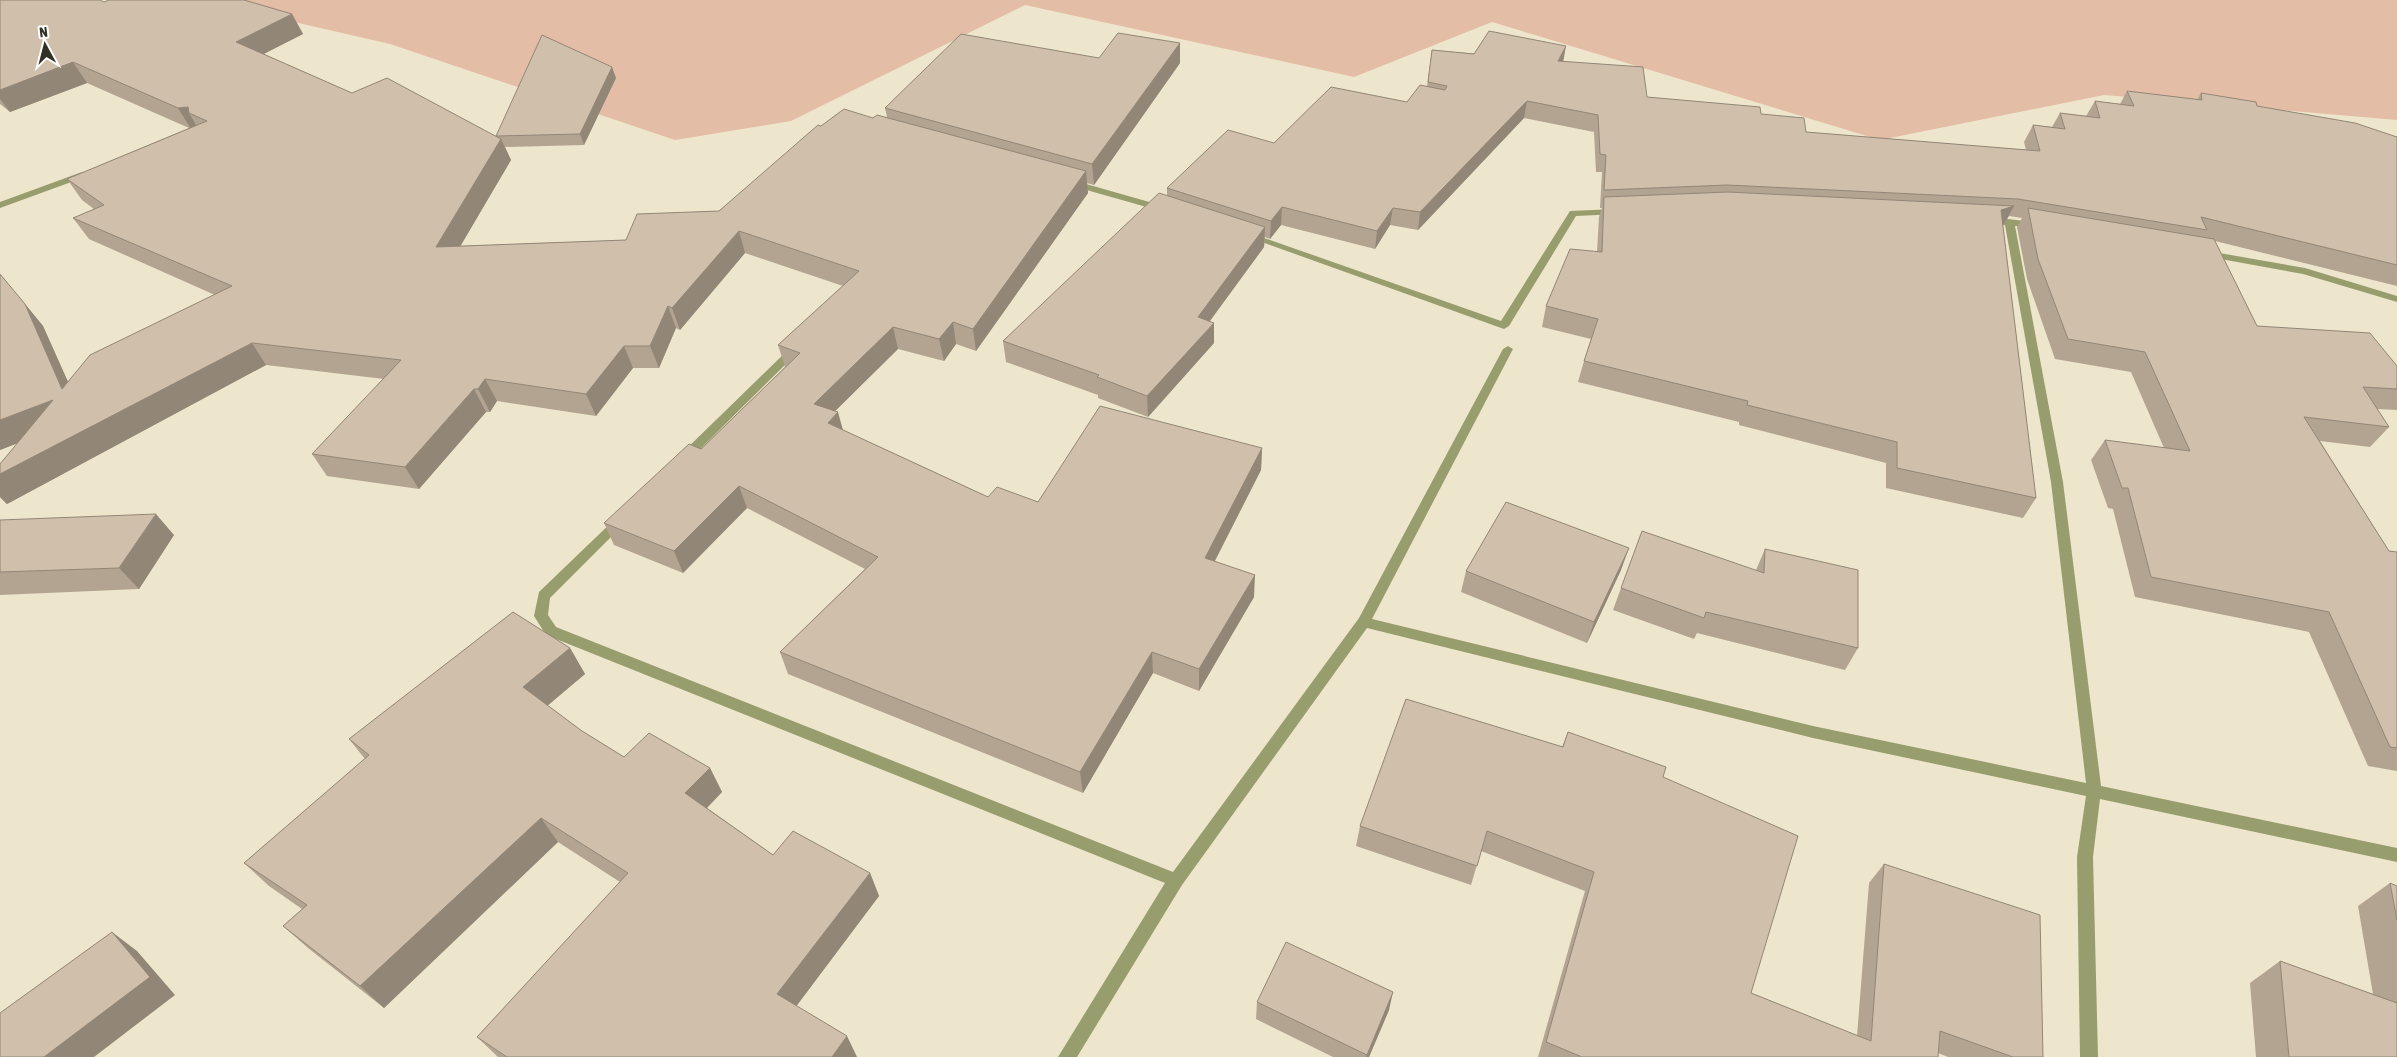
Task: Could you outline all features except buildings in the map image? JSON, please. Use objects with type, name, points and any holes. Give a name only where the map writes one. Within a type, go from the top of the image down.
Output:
[{"type":"street","points":[[0,205],[94,170]]},
{"type":"street","points":[[1061,180],[1176,212]]},
{"type":"street","points":[[1242,234],[1504,326],[1573,213],[1622,211]]},
{"type":"street","points":[[1979,219],[2009,220],[2047,227]]},
{"type":"street","points":[[2009,220],[2057,482],[2094,790],[2084,857],[2089,1057]]},
{"type":"street","points":[[2200,253],[2305,271],[2397,298]]},
{"type":"street","points":[[672,470],[807,337]]},
{"type":"street","points":[[1067,1057],[1176,880],[1364,622],[1508,349]]},
{"type":"street","points":[[629,512],[544,596],[541,616],[551,631],[1176,880]]},
{"type":"street","points":[[1364,622],[1813,732],[2397,855]]},
{"type":"shaded area","points":[[198,0],[2397,0],[2397,120],[2104,95],[1880,140],[1492,22],[1354,77],[1025,5],[791,121],[675,140],[390,44]]}]
